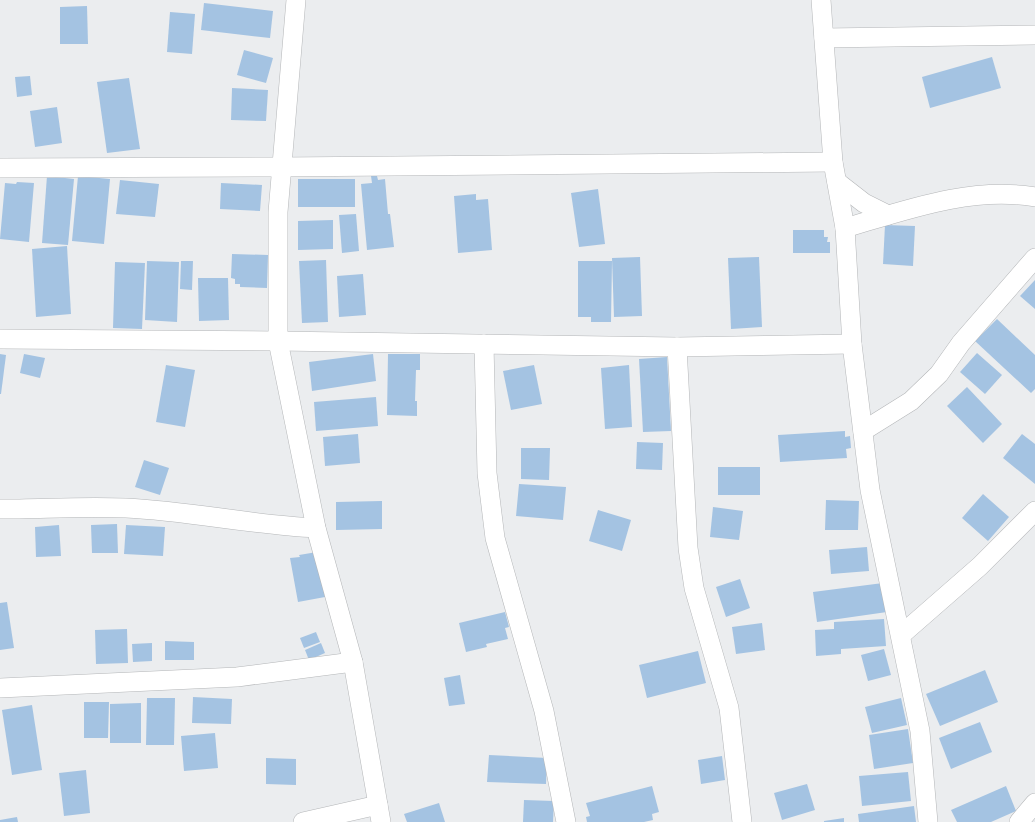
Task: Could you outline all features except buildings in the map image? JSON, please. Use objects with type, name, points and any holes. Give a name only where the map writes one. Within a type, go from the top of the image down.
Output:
[{"type":"street","points":[[296,0],[280,168],[278,341],[316,528],[352,662],[380,813],[303,822]]},
{"type":"street","points":[[821,0],[833,162],[845,228],[852,344],[870,490],[920,731],[928,822]]},
{"type":"street","points":[[824,38],[1035,35]]},
{"type":"street","points":[[0,168],[280,168],[833,162]]},
{"type":"street","points":[[837,182],[864,203],[888,215]]},
{"type":"street","points":[[845,228],[937,201],[994,194],[1035,197]]},
{"type":"street","points":[[863,431],[911,401],[939,374],[961,343],[1035,258]]},
{"type":"street","points":[[0,339],[676,347],[852,344]]},
{"type":"street","points":[[484,344],[487,473],[495,538],[544,711],[566,822]]},
{"type":"street","points":[[676,347],[688,548],[694,588],[729,708],[742,822]]},
{"type":"street","points":[[0,509],[126,508],[193,514],[277,526],[316,528]]},
{"type":"street","points":[[901,635],[980,566],[1035,511]]},
{"type":"street","points":[[0,688],[238,677],[352,662]]},
{"type":"street","points":[[1018,822],[1035,803]]}]
